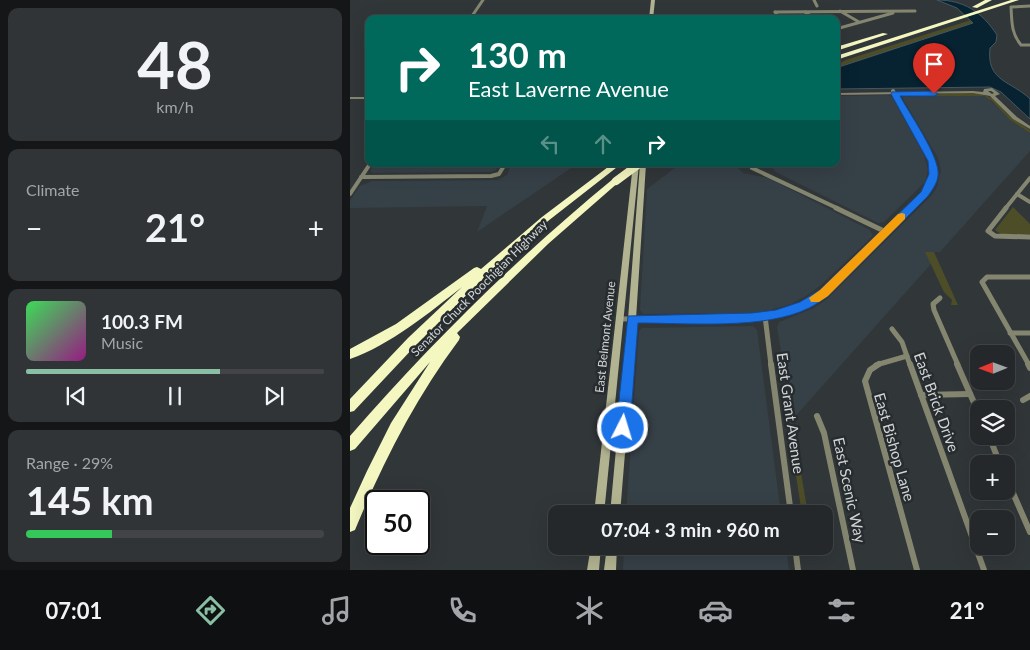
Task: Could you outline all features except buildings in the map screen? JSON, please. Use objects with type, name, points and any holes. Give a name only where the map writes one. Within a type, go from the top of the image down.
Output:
[{"type":"highway","points":[[974,7],[989,0]]},
{"type":"highway","points":[[922,23],[996,0]]},
{"type":"highway","points":[[840,57],[1016,0]]},
{"type":"highway","points":[[840,48],[890,32]]},
{"type":"highway","name":"Senator Chuck Poochigian Highway","points":[[350,407],[457,297],[493,263],[544,220],[613,167]]},
{"type":"highway","name":"Senator Chuck Poochigian Highway","points":[[350,445],[428,356],[519,265],[616,180],[635,167]]},
{"type":"highway","points":[[350,354],[413,319],[519,237],[544,220]]},
{"type":"highway","points":[[350,525],[391,434],[415,391],[458,333],[519,265]]},
{"type":"main road","points":[[651,15],[653,0]]},
{"type":"main road","name":"East Belmont Avenue","points":[[616,505],[632,319],[639,167]]},
{"type":"main road","name":"East Belmont Avenue","points":[[600,505],[639,167]]},
{"type":"main road","points":[[594,570],[595,555]]},
{"type":"main road","points":[[610,570],[611,555]]},
{"type":"street","points":[[473,15],[483,0]]},
{"type":"street","points":[[814,0],[816,6]]},
{"type":"street","points":[[1030,6],[1011,7],[1010,23],[1017,42],[1021,45],[1030,45]]},
{"type":"street","points":[[867,11],[880,17]]},
{"type":"street","points":[[840,28],[900,11]]},
{"type":"street","points":[[777,15],[775,12],[915,11]]},
{"type":"street","points":[[805,12],[809,15]]},
{"type":"street","points":[[840,12],[860,22]]},
{"type":"street","points":[[840,93],[990,93],[1030,124]]},
{"type":"street","points":[[621,319],[764,316],[804,305],[824,293],[926,192],[934,174],[934,167],[930,156],[894,93]]},
{"type":"street","points":[[990,93],[1015,118],[1030,128]]},
{"type":"street","points":[[350,98],[365,98]]},
{"type":"street","points":[[350,194],[368,167]]},
{"type":"street","points":[[361,177],[491,176],[499,174],[503,167]]},
{"type":"street","points":[[752,168],[886,232]]},
{"type":"street","points":[[1030,178],[988,229],[990,235],[1030,237]]},
{"type":"street","points":[[1017,194],[1030,202]]},
{"type":"street","points":[[1030,277],[983,279],[982,282],[1030,368]]},
{"type":"street","points":[[940,298],[933,304],[934,310],[973,400]]},
{"type":"street","name":"East Grant Avenue","points":[[764,316],[790,505]]},
{"type":"street","name":"East Brick Drive","points":[[892,329],[902,342],[984,570]]},
{"type":"street","points":[[1010,333],[1030,333]]},
{"type":"street","name":"East Bishop Lane","points":[[907,356],[877,365],[865,376],[864,382],[917,570]]},
{"type":"street","points":[[921,395],[970,394]]},
{"type":"street","points":[[1023,400],[1030,396]]},
{"type":"street","name":"East Scenic Way","points":[[817,416],[824,433],[853,570]]},
{"type":"street","points":[[1015,498],[1030,532]]},
{"type":"street","points":[[796,555],[798,570]]},
{"type":"shaded area","points":[[888,95],[892,97],[924,155],[928,170],[925,182],[884,222],[878,223],[776,172],[772,167],[840,167],[840,96]]},
{"type":"shaded area","points":[[979,95],[988,98],[1010,120],[1030,133],[1030,151],[940,252],[926,252],[931,264],[792,420],[777,327],[779,322],[814,308],[827,299],[932,195],[937,187],[941,170],[938,158],[902,97]]},
{"type":"shaded area","points":[[373,167],[497,167],[496,170],[490,172],[373,173],[370,171]]},
{"type":"shaded area","points":[[510,167],[573,167],[477,232],[487,206],[350,208],[350,201],[360,186],[372,181],[498,180],[507,175]]},
{"type":"shaded area","points":[[676,167],[737,167],[743,173],[768,178],[870,230],[873,236],[821,285],[791,304],[771,310],[749,313],[643,314],[640,310],[647,189]]},
{"type":"shaded area","points":[[753,326],[757,330],[780,505],[627,505],[639,331],[642,328]]},
{"type":"shaded area","points":[[624,555],[787,555],[789,570],[623,570]]},
{"type":"green space","points":[[971,20],[973,23],[840,67],[840,63]]},
{"type":"green space","points":[[977,93],[993,98],[1007,114],[1030,130],[1030,133],[1010,120],[992,101],[984,96],[902,96]]},
{"type":"green space","points":[[1013,207],[1030,224],[1030,234],[1001,234],[995,230]]},
{"type":"green space","points":[[925,252],[934,252],[958,305],[951,305],[952,300],[944,292]]},
{"type":"green space","points":[[792,420],[806,505],[801,505],[788,424]]},
{"type":"water","points":[[937,0],[956,2],[972,9],[991,27],[997,35],[996,42],[990,48],[992,68],[1002,80],[1030,99],[1030,119],[1001,92],[990,87],[840,89],[840,67],[973,23],[957,8]]},
{"type":"slow traffic","points":[[815,298],[824,293],[902,216]]},
{"type":"route","points":[[623,428],[632,319],[752,318],[776,314],[804,305],[824,293],[924,194],[930,185],[934,174],[932,161],[895,94],[934,94]]}]
